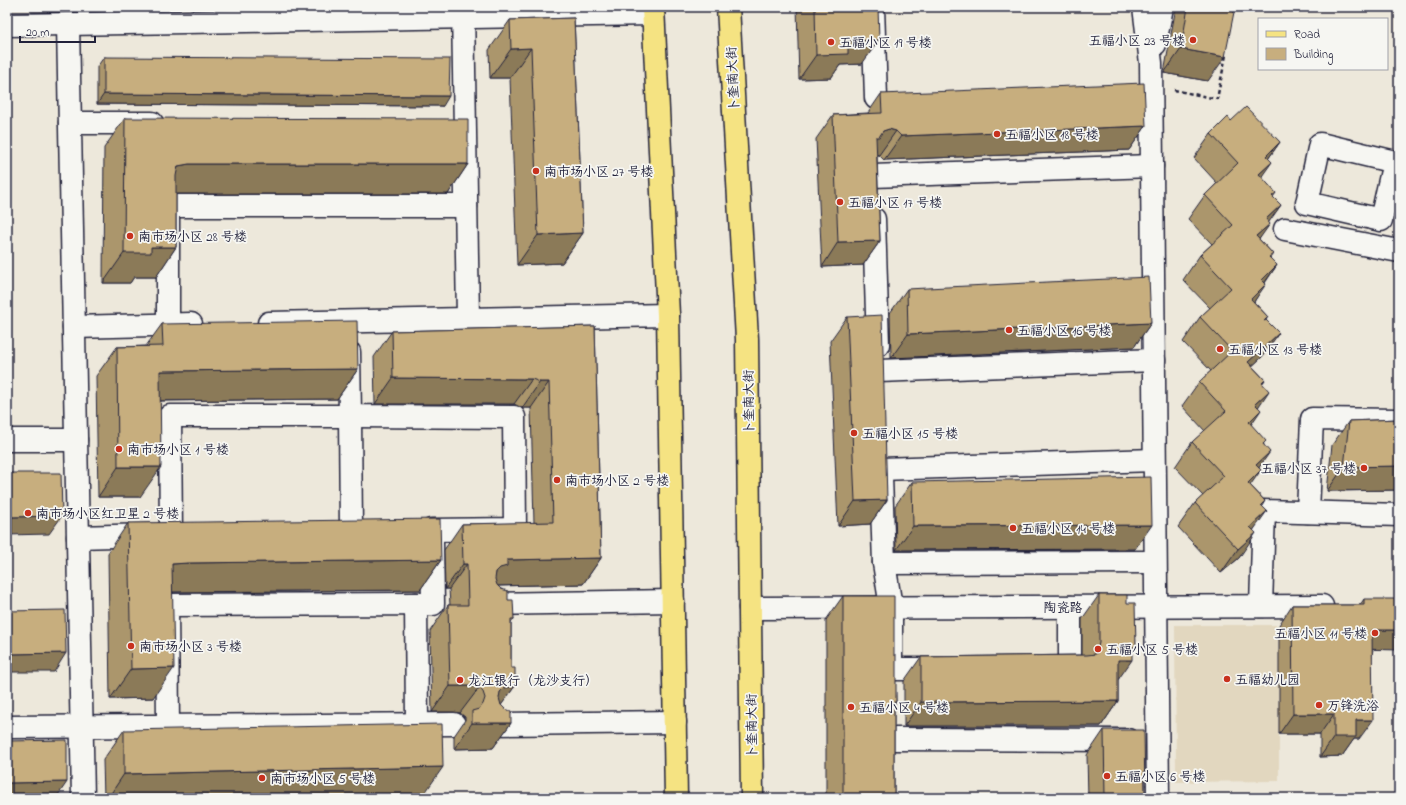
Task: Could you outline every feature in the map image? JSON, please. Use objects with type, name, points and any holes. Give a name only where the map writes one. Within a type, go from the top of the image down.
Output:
[{"type":"main road","name":"卜奎南大街","points":[[728,7],[747,339],[752,798]]},
{"type":"main road","points":[[653,10],[668,315],[676,798]]},
{"type":"street","points":[[873,7],[876,98]]},
{"type":"street","points":[[1144,7],[1151,63],[1158,798]]},
{"type":"street","points":[[1151,63],[1162,7]]},
{"type":"street","points":[[7,24],[68,24],[164,14],[653,10]]},
{"type":"street","points":[[463,12],[457,123],[466,206],[468,319]]},
{"type":"street","points":[[68,24],[83,798]]},
{"type":"street","points":[[70,123],[173,123]]},
{"type":"street","points":[[879,393],[873,171],[1152,166]]},
{"type":"street","points":[[168,324],[168,206],[466,206]]},
{"type":"street","points":[[1285,229],[1399,251]]},
{"type":"street","points":[[246,323],[668,315]]},
{"type":"street","points":[[349,321],[350,416],[343,532],[373,531]]},
{"type":"street","points":[[74,326],[207,324]]},
{"type":"street","points":[[879,371],[1154,360]]},
{"type":"street","points":[[171,535],[170,416],[514,417],[515,529],[410,530]]},
{"type":"street","points":[[1308,512],[1312,419],[1399,420]]},
{"type":"street","points":[[7,440],[76,440]]},
{"type":"street","points":[[881,446],[884,563],[891,607],[892,692]]},
{"type":"street","points":[[881,469],[1154,460]]},
{"type":"street","points":[[1261,606],[1264,511],[1399,514]]},
{"type":"street","points":[[416,724],[433,604],[432,530]]},
{"type":"street","points":[[78,537],[194,534]]},
{"type":"street","points":[[884,563],[1155,562]]},
{"type":"street","points":[[489,604],[673,601]]},
{"type":"street","points":[[168,726],[167,606],[433,604]]},
{"type":"street","name":"陶瓷路","points":[[750,608],[1345,606]]},
{"type":"street","points":[[1032,668],[1070,667],[1070,607]]},
{"type":"street","points":[[891,669],[961,668]]},
{"type":"street","points":[[892,716],[892,761]]},
{"type":"street","points":[[492,724],[675,722]]},
{"type":"street","points":[[7,727],[454,724]]},
{"type":"street","points":[[892,739],[1158,740]]},
{"type":"path","points":[[1151,86],[1218,99],[1226,53]]},
{"type":"shaded area","name":"五福幼儿园","points":[[1175,625],[1279,625],[1279,781],[1176,782]]},
{"type":"building","points":[[815,7],[878,7],[879,40],[848,41],[848,54],[816,55]]},
{"type":"building","points":[[1188,7],[1235,7],[1225,57],[1181,49]]},
{"type":"building","points":[[574,18],[583,233],[538,235],[531,48],[511,49],[510,20]]},
{"type":"building","points":[[104,57],[450,59],[449,96],[104,94]]},
{"type":"building","points":[[1144,83],[1146,126],[901,136],[896,131],[889,129],[883,131],[879,137],[876,137],[880,241],[838,242],[833,115],[882,113],[881,94]]},
{"type":"building","points":[[1246,107],[1280,142],[1266,156],[1272,162],[1259,174],[1276,193],[1272,196],[1281,205],[1266,219],[1270,224],[1256,236],[1273,254],[1269,257],[1277,265],[1262,280],[1266,284],[1251,299],[1268,317],[1264,321],[1266,320],[1279,333],[1248,362],[1265,380],[1262,383],[1269,391],[1255,404],[1261,410],[1249,422],[1266,441],[1263,444],[1270,452],[1256,465],[1261,470],[1248,483],[1265,501],[1261,505],[1267,511],[1250,527],[1256,533],[1238,549],[1195,503],[1224,476],[1192,442],[1226,411],[1199,382],[1232,351],[1200,317],[1231,288],[1200,255],[1233,225],[1205,195],[1238,163],[1211,134],[1228,117],[1231,121]]},
{"type":"building","points":[[125,118],[468,119],[468,164],[189,164],[178,166],[176,176],[176,247],[151,247],[151,253],[124,253]]},
{"type":"building","points":[[1149,277],[1151,323],[908,334],[907,289]]},
{"type":"building","points":[[882,315],[887,500],[855,501],[847,317]]},
{"type":"building","points":[[357,321],[358,369],[160,371],[161,467],[118,467],[117,347],[163,346],[162,324]]},
{"type":"building","points":[[595,326],[601,558],[507,560],[507,566],[500,568],[496,572],[495,579],[497,585],[501,589],[508,591],[508,600],[513,600],[514,619],[511,619],[511,668],[515,668],[515,686],[504,688],[500,692],[499,698],[501,705],[505,709],[511,711],[511,723],[472,723],[472,711],[479,709],[483,704],[485,698],[483,692],[479,688],[472,686],[450,686],[448,605],[468,605],[467,564],[463,564],[462,524],[553,522],[549,382],[540,382],[532,379],[393,378],[392,331]]},
{"type":"building","points":[[1399,419],[1399,466],[1344,467],[1349,421]]},
{"type":"building","points":[[7,473],[61,473],[62,516],[7,517]]},
{"type":"building","points":[[1151,477],[1152,525],[913,526],[912,482]]},
{"type":"building","points":[[440,519],[441,560],[172,564],[174,668],[131,669],[128,523]]},
{"type":"building","points":[[1099,595],[1127,595],[1127,603],[1135,603],[1136,647],[1132,647],[1132,660],[1118,660],[1118,701],[921,702],[921,657],[1096,654],[1099,643]]},
{"type":"building","points":[[843,596],[894,596],[896,702],[894,702],[894,798],[843,798]]},
{"type":"building","points":[[1364,599],[1399,599],[1399,630],[1372,630],[1373,720],[1356,720],[1356,737],[1334,737],[1334,714],[1293,714],[1292,605],[1364,605]]},
{"type":"building","points":[[65,610],[66,653],[7,654],[7,611]]},
{"type":"building","points":[[442,724],[443,767],[124,774],[124,730]]},
{"type":"building","points":[[1104,730],[1144,730],[1145,798],[1105,798]]},
{"type":"building","points":[[67,740],[67,782],[7,783],[7,741]]},
{"type":"place","name":"五福小区 23 号楼","points":[[1193,40]]},
{"type":"place","name":"五福小区 19 号楼","points":[[831,42]]},
{"type":"place","name":"五福小区 18 号楼","points":[[997,134]]},
{"type":"place","name":"南市场小区 27 号楼","points":[[536,171]]},
{"type":"place","name":"五福小区 17 号楼","points":[[840,202]]},
{"type":"place","name":"南市场小区 28 号楼","points":[[130,236]]},
{"type":"place","name":"五福小区 16 号楼","points":[[1009,330]]},
{"type":"place","name":"五福小区 13 号楼","points":[[1220,349]]},
{"type":"place","name":"五福小区 15 号楼","points":[[854,433]]},
{"type":"place","name":"南市场小区 1 号楼","points":[[119,449]]},
{"type":"place","name":"五福小区 37 号楼","points":[[1364,468]]},
{"type":"place","name":"南市场小区 2 号楼","points":[[557,480]]},
{"type":"place","name":"南市场小区红卫星 2 号楼","points":[[28,513]]},
{"type":"place","name":"五福小区 14 号楼","points":[[1013,528]]},
{"type":"place","name":"五福小区 11 号楼","points":[[1375,633]]},
{"type":"place","name":"南市场小区 3 号楼","points":[[131,646]]},
{"type":"place","name":"五福小区 5 号楼","points":[[1098,649]]},
{"type":"place","name":"五福幼儿园","points":[[1227,679]]},
{"type":"place","name":"龙江银行（龙沙支行）","points":[[460,680]]},
{"type":"place","name":"万锋洗浴","points":[[1319,705]]},
{"type":"place","name":"五福小区 4 号楼","points":[[851,707]]},
{"type":"place","name":"五福小区 6 号楼","points":[[1107,776]]},
{"type":"place","name":"南市场小区 5 号楼","points":[[262,778]]}]
